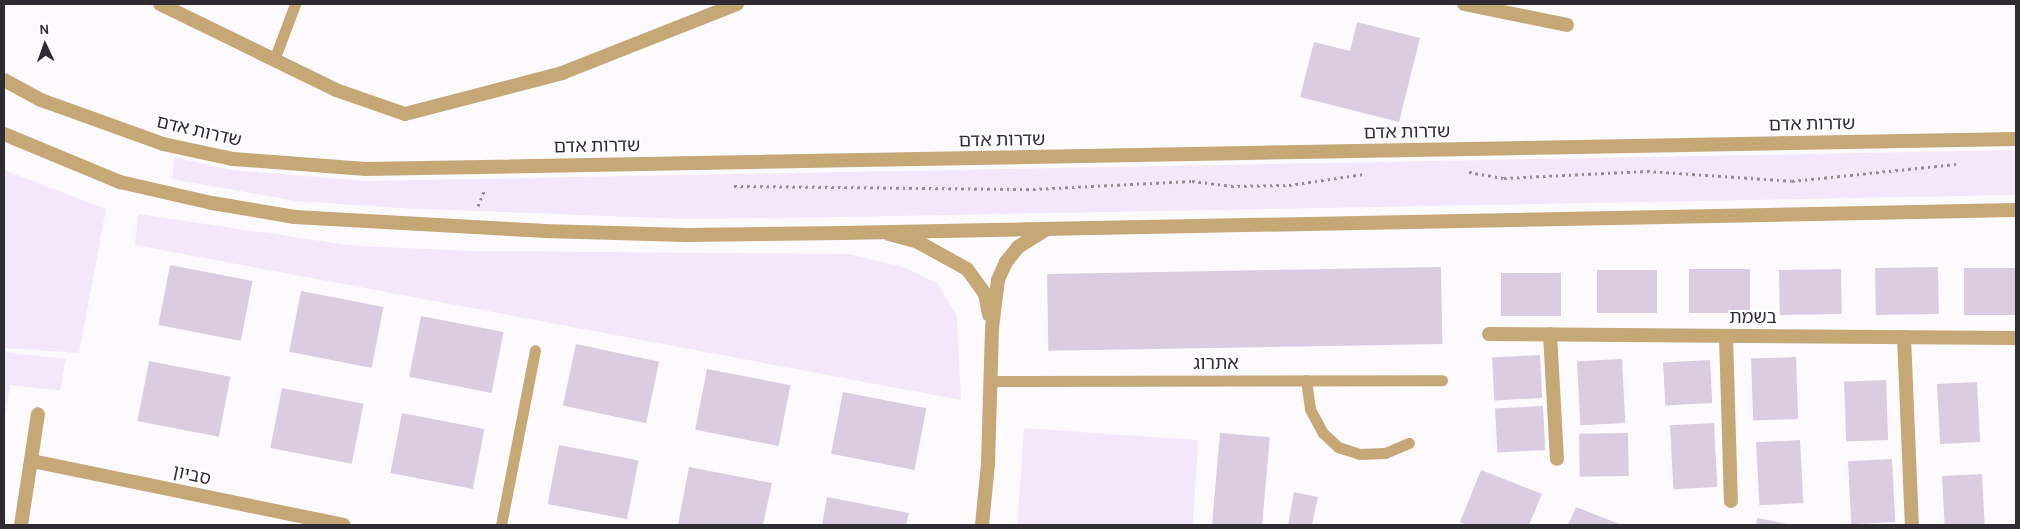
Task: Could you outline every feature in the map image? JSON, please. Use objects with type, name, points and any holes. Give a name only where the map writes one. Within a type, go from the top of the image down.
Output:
[{"type":"street","points":[[160,4],[336,90],[405,114],[562,73],[737,4]]},
{"type":"street","points":[[1464,4],[1567,26]]},
{"type":"street","name":"שדרות אדם","points":[[4,80],[42,100],[163,144],[233,159],[366,169],[2016,139]]},
{"type":"street","points":[[4,134],[78,167],[168,195],[295,217],[468,228],[686,235],[2016,210]]},
{"type":"street","points":[[982,525],[988,464],[992,328],[998,280],[1006,262],[1018,247],[1047,229]]},
{"type":"street","points":[[881,232],[918,242],[967,269],[985,294],[992,328]]},
{"type":"street","name":"בשמת","points":[[1489,334],[2016,338]]},
{"type":"street","points":[[1550,334],[1557,459]]},
{"type":"street","points":[[1726,336],[1731,501]]},
{"type":"street","points":[[1904,337],[1912,525]]},
{"type":"street","points":[[21,525],[38,414]]},
{"type":"street","name":"סביון","points":[[32,461],[344,525]]},
{"type":"lane","points":[[274,60],[295,4]]},
{"type":"lane","points":[[501,525],[535,350]]},
{"type":"lane","points":[[1306,380],[1310,409],[1323,433],[1338,447],[1368,454],[1385,453],[1409,443]]},
{"type":"lane","name":"אתרוג","points":[[990,381],[1442,380]]},
{"type":"path","points":[[1460,171],[1504,178],[1647,171],[1792,181],[1965,162]]},
{"type":"path","points":[[729,186],[1033,189],[1192,181],[1230,186],[1289,185],[1367,174]]},
{"type":"path","points":[[468,228],[488,181]]},
{"type":"shaded area","points":[[2016,150],[2016,195],[841,217],[686,219],[398,208],[296,201],[172,179],[174,157],[231,170],[366,181]]},
{"type":"shaded area","points":[[4,170],[106,209],[79,353],[4,348]]},
{"type":"shaded area","points":[[138,214],[355,246],[476,251],[849,254],[904,267],[938,284],[957,316],[961,400],[135,245]]},
{"type":"shaded area","points":[[4,352],[66,359],[60,391],[10,385],[4,423]]},
{"type":"shaded area","points":[[1024,428],[1199,440],[1193,525],[1017,525]]},
{"type":"building","points":[[1357,22],[1420,38],[1399,122],[1300,97],[1314,42],[1350,51]]},
{"type":"building","points":[[170,265],[252,281],[241,341],[158,325]]},
{"type":"building","points":[[1441,267],[1442,344],[1048,351],[1047,274]]},
{"type":"building","points":[[1938,267],[1939,314],[1876,315],[1875,268]]},
{"type":"building","points":[[1964,268],[2016,268],[2016,315],[1964,315]]},
{"type":"building","points":[[1689,269],[1750,269],[1750,313],[1689,313]]},
{"type":"building","points":[[1841,269],[1842,314],[1780,315],[1779,270]]},
{"type":"building","points":[[1597,270],[1657,270],[1657,313],[1597,313]]},
{"type":"building","points":[[1501,273],[1561,273],[1561,316],[1501,316]]},
{"type":"building","points":[[301,291],[383,307],[372,368],[289,352]]},
{"type":"building","points":[[421,316],[503,332],[492,393],[409,377]]},
{"type":"building","points":[[576,344],[659,362],[646,423],[563,406]]},
{"type":"building","points":[[1540,355],[1542,398],[1494,400],[1492,358]]},
{"type":"building","points":[[1796,357],[1798,419],[1753,421],[1751,359]]},
{"type":"building","points":[[1622,359],[1625,423],[1580,425],[1577,361]]},
{"type":"building","points":[[1710,360],[1712,403],[1665,405],[1663,362]]},
{"type":"building","points":[[149,361],[230,377],[219,437],[137,421]]},
{"type":"building","points":[[707,369],[790,385],[779,446],[695,430]]},
{"type":"building","points":[[1886,380],[1888,440],[1846,441],[1844,381]]},
{"type":"building","points":[[1977,382],[1980,442],[1940,444],[1937,384]]},
{"type":"building","points":[[282,388],[363,404],[352,464],[270,448]]},
{"type":"building","points":[[843,392],[926,408],[914,470],[831,454]]},
{"type":"building","points":[[1543,406],[1545,450],[1497,452],[1495,409]]},
{"type":"building","points":[[402,413],[484,429],[473,489],[390,473]]},
{"type":"building","points":[[1714,423],[1717,487],[1673,489],[1670,425]]},
{"type":"building","points":[[1220,433],[1270,437],[1262,525],[1212,525]]},
{"type":"building","points":[[1628,433],[1629,476],[1580,477],[1579,434]]},
{"type":"building","points":[[1800,440],[1803,503],[1759,505],[1756,442]]},
{"type":"building","points":[[559,445],[639,460],[627,519],[548,504]]},
{"type":"building","points":[[1892,459],[1895,522],[1851,524],[1848,461]]},
{"type":"building","points":[[689,467],[772,483],[763,525],[678,525]]},
{"type":"building","points":[[1481,470],[1542,494],[1529,525],[1468,525],[1460,522]]},
{"type":"building","points":[[1982,474],[1985,525],[1945,525],[1942,476]]},
{"type":"building","points":[[1294,492],[1318,497],[1312,525],[1288,525]]},
{"type":"building","points":[[827,497],[909,513],[906,525],[822,525]]},
{"type":"building","points":[[1576,507],[1622,525],[1568,525]]},
{"type":"building","points":[[1757,518],[1787,524],[1787,525],[1756,525]]}]
